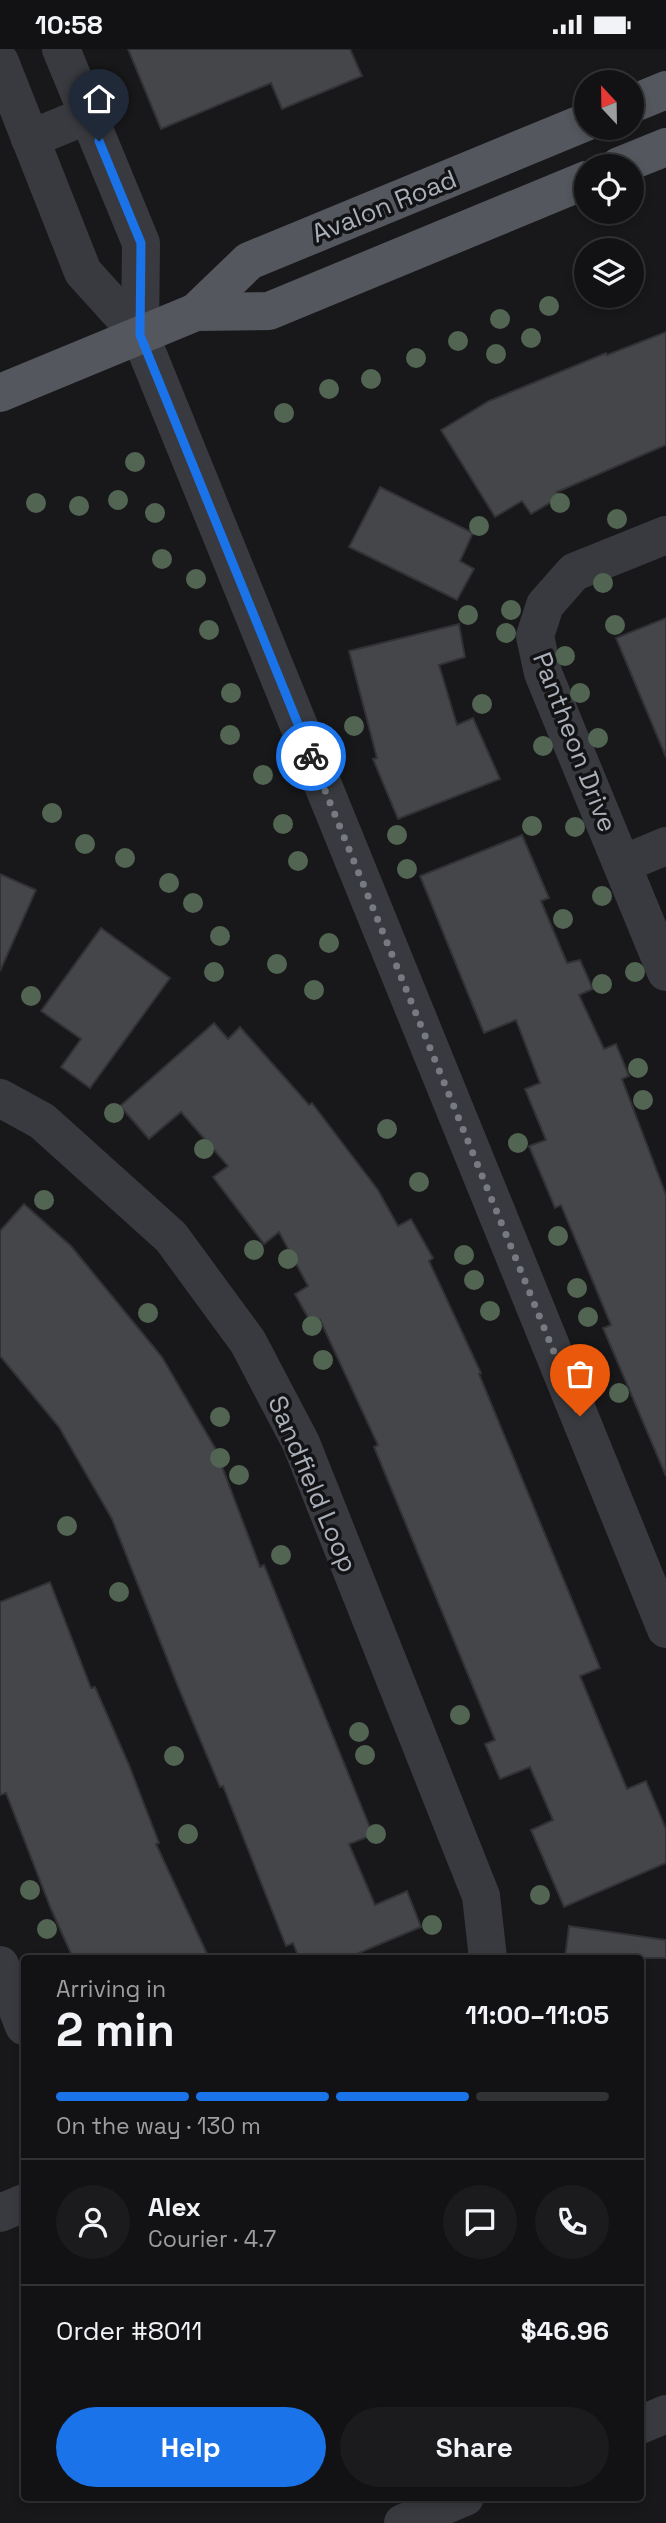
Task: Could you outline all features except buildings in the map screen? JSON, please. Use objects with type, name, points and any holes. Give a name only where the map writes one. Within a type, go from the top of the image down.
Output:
[{"type":"main road","points":[[644,99],[666,90]]},
{"type":"main road","name":"Avalon Road","points":[[196,312],[249,261],[574,128]]},
{"type":"main road","points":[[644,156],[666,147]]},
{"type":"main road","name":"Avalon Road","points":[[0,393],[196,312],[269,311],[574,185]]},
{"type":"street","points":[[61,49],[141,243],[140,335]]},
{"type":"street","points":[[0,62],[83,272],[140,335],[666,1629]]},
{"type":"street","points":[[30,139],[88,115]]},
{"type":"street","name":"Pantheon Drive","points":[[666,535],[574,572],[545,605],[536,636],[543,673],[666,972]]},
{"type":"street","points":[[623,864],[666,846]]},
{"type":"street","name":"Sandfield Loop","points":[[0,1098],[42,1121],[170,1237],[248,1342],[301,1443],[481,1896],[488,1955]]},
{"type":"street","points":[[0,1965],[21,2018]]},
{"type":"street","points":[[0,2213],[21,2204]]},
{"type":"street","points":[[644,2423],[666,2414]]},
{"type":"street","points":[[403,2523],[456,2501]]},
{"type":"way so far","points":[[311,756],[580,1416]]},
{"type":"route","points":[[99,141],[141,243],[140,335],[311,756]]}]
